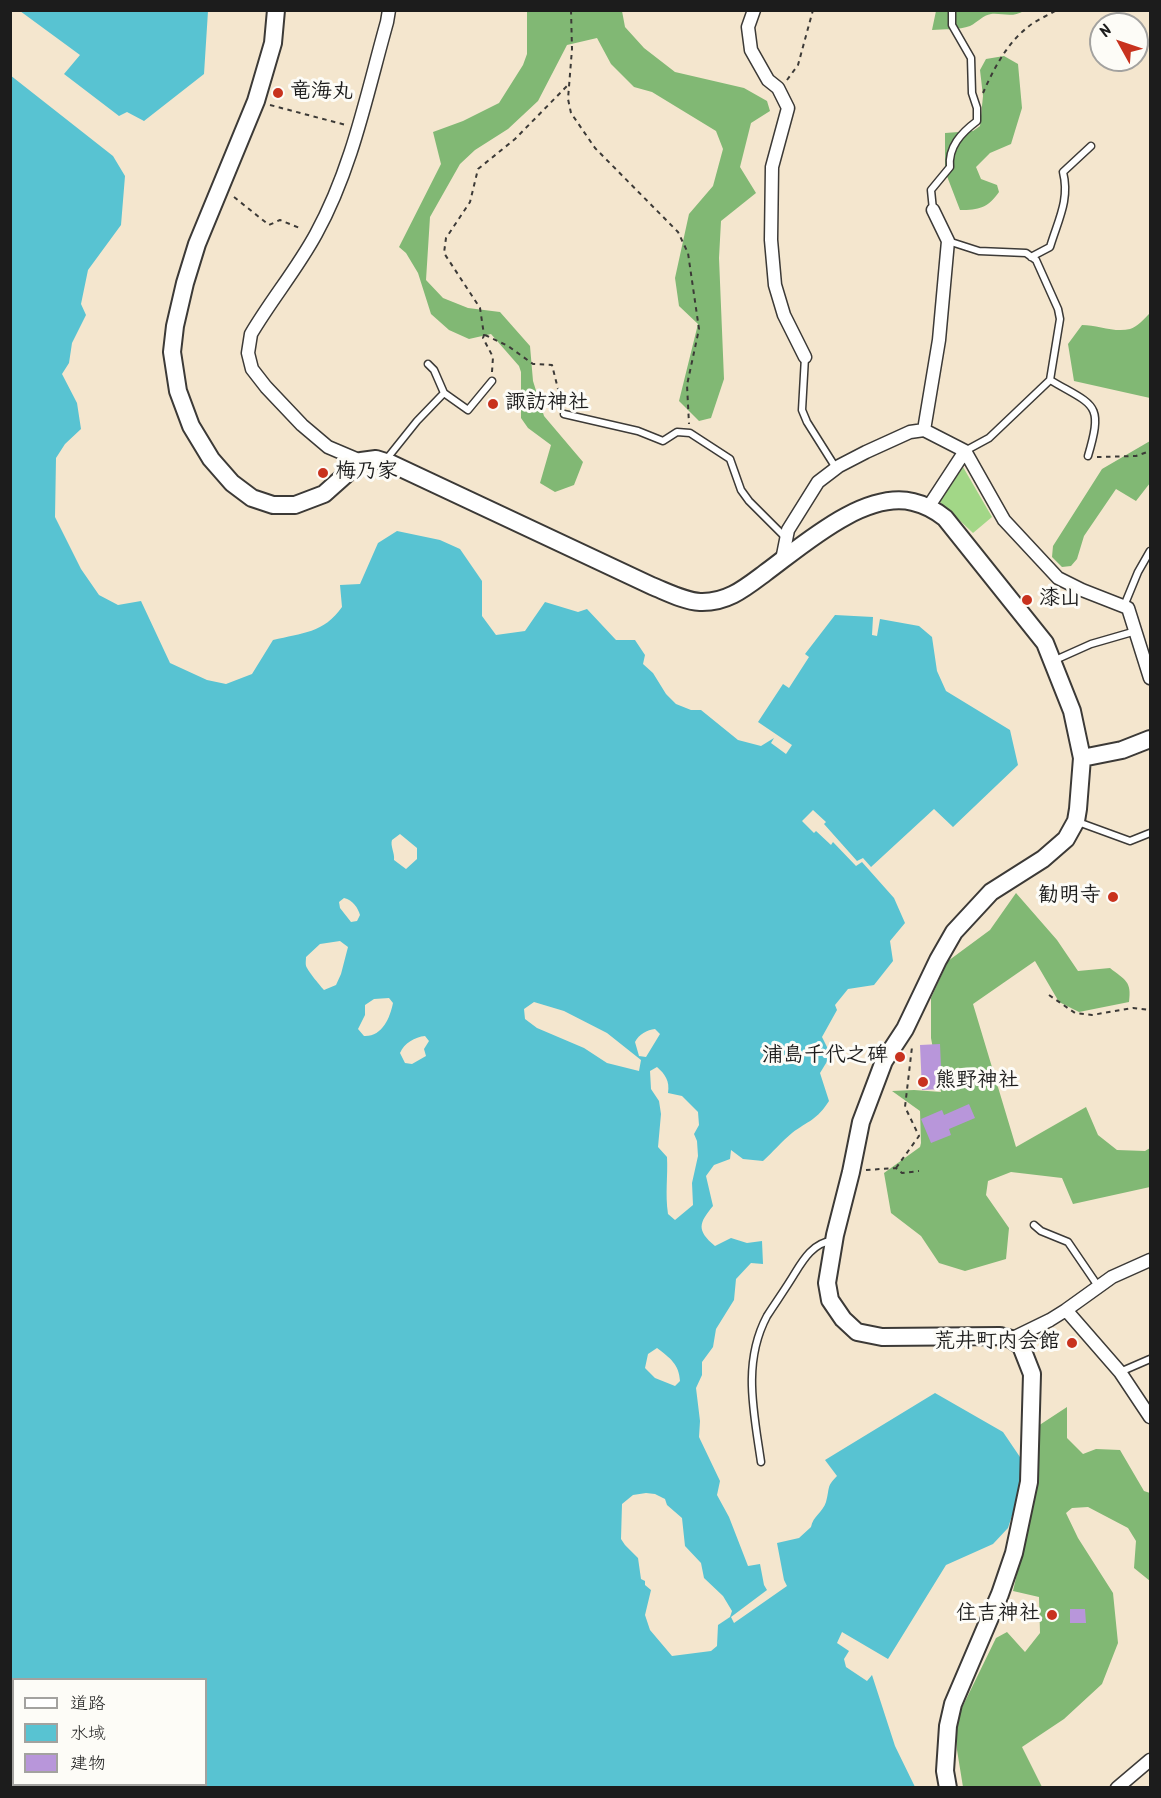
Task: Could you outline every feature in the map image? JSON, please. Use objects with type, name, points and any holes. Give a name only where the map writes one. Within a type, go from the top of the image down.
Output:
[{"type":"street","points":[[276,10],[273,43],[256,101],[197,244],[184,283],[174,326],[172,352],[178,391],[191,426],[211,459],[232,483],[252,498],[273,504],[295,505],[324,494],[361,462],[376,459],[652,586],[675,596],[699,602],[721,599],[738,593],[815,536],[860,509],[886,501],[911,501],[929,506],[945,518],[1028,620],[1045,643],[1072,711],[1082,758],[1076,821],[1066,839],[1043,859],[991,892],[954,932],[938,960],[905,1029],[884,1061],[861,1122],[834,1241],[827,1283],[830,1300],[843,1319],[857,1332],[882,1337],[1000,1336],[1011,1338],[1021,1346],[1032,1374],[1029,1482],[1014,1553],[1000,1594],[953,1704],[948,1726],[945,1771],[948,1788]]},
{"type":"street","points":[[361,462],[328,447],[302,425],[252,369],[248,353],[251,334],[316,234],[336,194],[358,128],[387,22],[388,10]]},
{"type":"street","points":[[754,10],[748,27],[751,50],[768,80],[778,88],[788,108],[772,167],[771,240],[775,285],[784,315],[805,357]]},
{"type":"street","points":[[924,430],[939,340],[948,241],[933,210]]},
{"type":"street","points":[[782,560],[788,530],[818,482],[836,468],[910,432],[924,430],[965,451],[1004,520],[1058,578],[1128,608],[1148,664],[1150,678]]},
{"type":"street","points":[[929,506],[965,451]]},
{"type":"street","points":[[1082,758],[1122,750],[1150,739]]},
{"type":"street","points":[[1011,1338],[1050,1320],[1098,1286],[1150,1260]]},
{"type":"street","points":[[1066,1310],[1120,1372],[1150,1417]]},
{"type":"street","points":[[1117,1788],[1150,1760]]},
{"type":"lane","points":[[933,210],[931,190],[950,167],[949,154],[965,130],[976,122],[978,108],[972,93],[971,58],[952,26],[952,10]]},
{"type":"lane","points":[[1031,257],[1050,247],[1066,197],[1067,188],[1063,172],[1091,146]]},
{"type":"lane","points":[[948,241],[979,251],[1026,254],[1036,260],[1058,309],[1060,319],[1050,380],[989,438],[965,451]]},
{"type":"lane","points":[[805,357],[802,410],[836,468]]},
{"type":"lane","points":[[428,364],[434,370],[444,393],[468,410],[492,381]]},
{"type":"lane","points":[[1050,380],[1089,403],[1096,416],[1096,430],[1088,456]]},
{"type":"lane","points":[[384,462],[417,421],[444,393]]},
{"type":"lane","points":[[564,414],[638,431],[663,441],[677,432],[690,433],[730,459],[741,490],[748,501],[786,539]]},
{"type":"lane","points":[[1124,606],[1138,572],[1150,551]]},
{"type":"lane","points":[[1052,662],[1091,644],[1136,632]]},
{"type":"lane","points":[[1076,821],[1130,841],[1150,834]]},
{"type":"lane","points":[[1034,1225],[1041,1231],[1068,1242],[1098,1286]]},
{"type":"lane","points":[[761,1462],[750,1391],[755,1350],[767,1318],[808,1254],[827,1241],[834,1241]]},
{"type":"lane","points":[[1120,1372],[1150,1359]]},
{"type":"path","points":[[778,88],[791,76],[798,65],[813,10]]},
{"type":"path","points":[[978,108],[991,74],[1013,42],[1028,27],[1057,10]]},
{"type":"path","points":[[570,11],[572,49],[567,99],[571,113],[581,130],[617,172],[678,232],[688,253],[699,329],[687,385],[687,414],[690,433]]},
{"type":"path","points":[[492,381],[493,357],[483,338],[480,308],[444,253],[446,238],[470,202],[478,169],[515,139],[568,85]]},
{"type":"path","points":[[256,101],[358,128]]},
{"type":"path","points":[[221,187],[269,225],[280,220],[316,234]]},
{"type":"path","points":[[484,335],[507,346],[532,364],[552,364],[564,414]]},
{"type":"path","points":[[1088,456],[1136,456],[1150,451]]},
{"type":"path","points":[[1049,995],[1075,1013],[1092,1015],[1133,1008],[1150,1010]]},
{"type":"path","points":[[896,1168],[919,1136],[905,1107],[912,1049],[905,1029]]},
{"type":"path","points":[[851,1172],[896,1168],[902,1173],[919,1171]]},
{"type":"path","points":[[1000,1594],[1020,1618],[1043,1619]]},
{"type":"green space","points":[[527,11],[622,11],[625,27],[644,48],[675,72],[744,88],[767,101],[770,111],[751,123],[740,167],[756,193],[721,221],[719,258],[724,379],[711,418],[699,421],[679,401],[698,324],[679,306],[675,278],[689,214],[713,186],[723,149],[716,131],[652,92],[634,87],[611,64],[597,38],[567,45],[538,101],[508,129],[475,150],[460,164],[430,217],[426,280],[443,298],[468,308],[500,312],[530,346],[533,381],[544,416],[583,462],[574,485],[555,492],[540,483],[551,445],[528,428],[521,418],[519,366],[491,334],[469,339],[449,330],[431,314],[418,273],[406,253],[399,247],[441,164],[433,132],[463,121],[499,103],[523,65],[527,54]]},
{"type":"green space","points":[[936,11],[1024,11],[1011,15],[988,15],[966,27],[932,30]]},
{"type":"green space","points":[[1004,56],[1018,64],[1022,108],[1011,144],[990,153],[976,167],[981,179],[997,185],[999,192],[991,202],[982,207],[960,210],[945,171],[945,133],[973,131],[980,126],[983,96],[980,70],[986,59]]},
{"type":"green space","points":[[1150,295],[1150,398],[1074,381],[1068,344],[1082,325],[1118,330],[1133,328],[1149,314]]},
{"type":"green space","points":[[1150,441],[1150,483],[1136,501],[1116,489],[1084,536],[1077,559],[1071,566],[1062,567],[1052,557],[1053,546],[1102,469]]},
{"type":"green space","points":[[963,467],[992,517],[973,533],[940,502]]},
{"type":"green space","points":[[1016,893],[1057,940],[1078,971],[1110,968],[1126,982],[1130,995],[1129,1002],[1079,1012],[1059,1002],[1035,961],[973,1004],[1016,1147],[1086,1107],[1098,1135],[1117,1150],[1145,1151],[1150,1148],[1150,1187],[1073,1204],[1062,1178],[1011,1172],[988,1181],[986,1195],[1009,1228],[1006,1259],[965,1271],[939,1263],[921,1236],[891,1213],[884,1173],[920,1147],[921,1143],[920,1111],[892,1091],[941,1092],[931,1038],[931,998],[948,961],[990,930]]},
{"type":"green space","points":[[1067,1407],[1067,1438],[1083,1454],[1096,1449],[1120,1450],[1144,1491],[1150,1493],[1150,1581],[1134,1568],[1136,1541],[1128,1528],[1088,1507],[1072,1508],[1066,1513],[1078,1538],[1113,1593],[1118,1643],[1102,1684],[1064,1719],[1022,1747],[1042,1787],[963,1787],[957,1750],[956,1720],[996,1638],[1007,1632],[1025,1652],[1040,1633],[1039,1597],[1013,1591],[1036,1491],[1038,1426]]},
{"type":"water","points":[[20,11],[208,11],[204,74],[144,121],[127,112],[119,116],[64,74],[80,55]]},
{"type":"water","points":[[10,75],[113,156],[125,176],[121,225],[88,270],[81,304],[86,315],[72,343],[69,363],[62,374],[77,403],[81,429],[65,444],[56,458],[55,517],[81,569],[99,595],[118,605],[141,601],[170,663],[207,680],[226,684],[252,674],[273,640],[312,631],[335,616],[342,607],[340,585],[360,584],[378,543],[397,531],[440,540],[460,549],[482,581],[482,616],[496,635],[525,631],[545,602],[578,612],[587,609],[616,640],[635,640],[645,655],[643,664],[653,673],[666,694],[676,704],[691,710],[701,710],[738,740],[761,746],[774,738],[771,743],[786,754],[792,745],[758,722],[783,684],[789,688],[809,657],[805,654],[835,615],[873,617],[872,635],[877,636],[880,619],[919,626],[932,637],[937,671],[946,691],[1010,730],[1018,765],[953,827],[934,809],[871,867],[863,858],[857,861],[824,824],[826,822],[813,810],[802,821],[831,845],[833,842],[856,866],[862,862],[894,898],[905,923],[890,941],[893,961],[874,985],[848,989],[835,1005],[837,1010],[822,1037],[831,1055],[820,1073],[829,1101],[825,1107],[788,1136],[763,1161],[743,1159],[731,1150],[730,1159],[714,1165],[706,1176],[713,1206],[702,1222],[702,1231],[709,1240],[715,1246],[731,1238],[747,1243],[762,1241],[763,1264],[751,1263],[736,1279],[734,1300],[716,1329],[713,1347],[702,1362],[702,1375],[696,1388],[700,1421],[699,1437],[720,1481],[717,1495],[729,1517],[748,1566],[760,1564],[767,1590],[731,1617],[734,1623],[787,1586],[777,1543],[799,1538],[811,1527],[825,1505],[830,1485],[837,1476],[825,1460],[935,1393],[1003,1432],[1022,1460],[1019,1494],[1008,1528],[993,1544],[946,1565],[888,1659],[842,1632],[837,1643],[849,1651],[844,1659],[846,1667],[867,1681],[872,1675],[895,1746],[915,1787],[11,1787]],"holes":[[[400,834],[417,848],[417,859],[406,869],[394,860],[392,840]],[[344,898],[355,905],[360,915],[357,921],[351,922],[340,908],[339,902]],[[340,941],[348,947],[336,985],[324,990],[306,964],[306,957],[320,944]],[[389,998],[393,1003],[384,1026],[376,1033],[364,1036],[358,1029],[365,1015],[365,1005],[374,999]],[[655,1029],[660,1034],[646,1057],[639,1056],[635,1042],[646,1031]],[[425,1036],[429,1041],[424,1049],[426,1056],[412,1064],[405,1063],[400,1053],[402,1049],[410,1041]],[[657,1067],[666,1078],[668,1093],[682,1096],[698,1112],[699,1125],[694,1134],[698,1156],[692,1183],[693,1205],[675,1220],[668,1214],[667,1157],[658,1147],[661,1114],[659,1101],[651,1089],[650,1071]],[[657,1348],[670,1358],[676,1366],[680,1381],[675,1386],[655,1378],[645,1368],[648,1354]],[[655,1494],[665,1499],[667,1505],[682,1518],[685,1546],[701,1563],[704,1578],[723,1596],[732,1611],[730,1617],[718,1625],[717,1646],[711,1651],[672,1656],[650,1630],[645,1615],[651,1590],[641,1579],[638,1558],[621,1539],[622,1504],[633,1495]]]},
{"type":"pier","points":[[534,1002],[564,1011],[607,1033],[641,1060],[639,1071],[607,1063],[584,1048],[537,1028],[525,1019],[524,1009]]},
{"type":"building","points":[[940,1044],[942,1089],[922,1090],[920,1045]]},
{"type":"building","points":[[969,1104],[975,1118],[949,1129],[951,1135],[931,1143],[921,1119],[942,1110],[944,1115]]},
{"type":"building","name":"住吉神社","points":[[1070,1609],[1085,1609],[1086,1623],[1070,1623]]},
{"type":"place","name":"竜海丸","points":[[278,93]]},
{"type":"place","name":"諏訪神社","points":[[493,404]]},
{"type":"place","name":"梅乃家","points":[[323,473]]},
{"type":"place","name":"漆山","points":[[1027,600]]},
{"type":"place","name":"勧明寺","points":[[1113,897]]},
{"type":"place","name":"浦島千代之碑","points":[[900,1057]]},
{"type":"place","name":"熊野神社","points":[[923,1082]]},
{"type":"place","name":"荒井町内会館","points":[[1072,1343]]},
{"type":"place","name":"住吉神社","points":[[1052,1615]]}]
